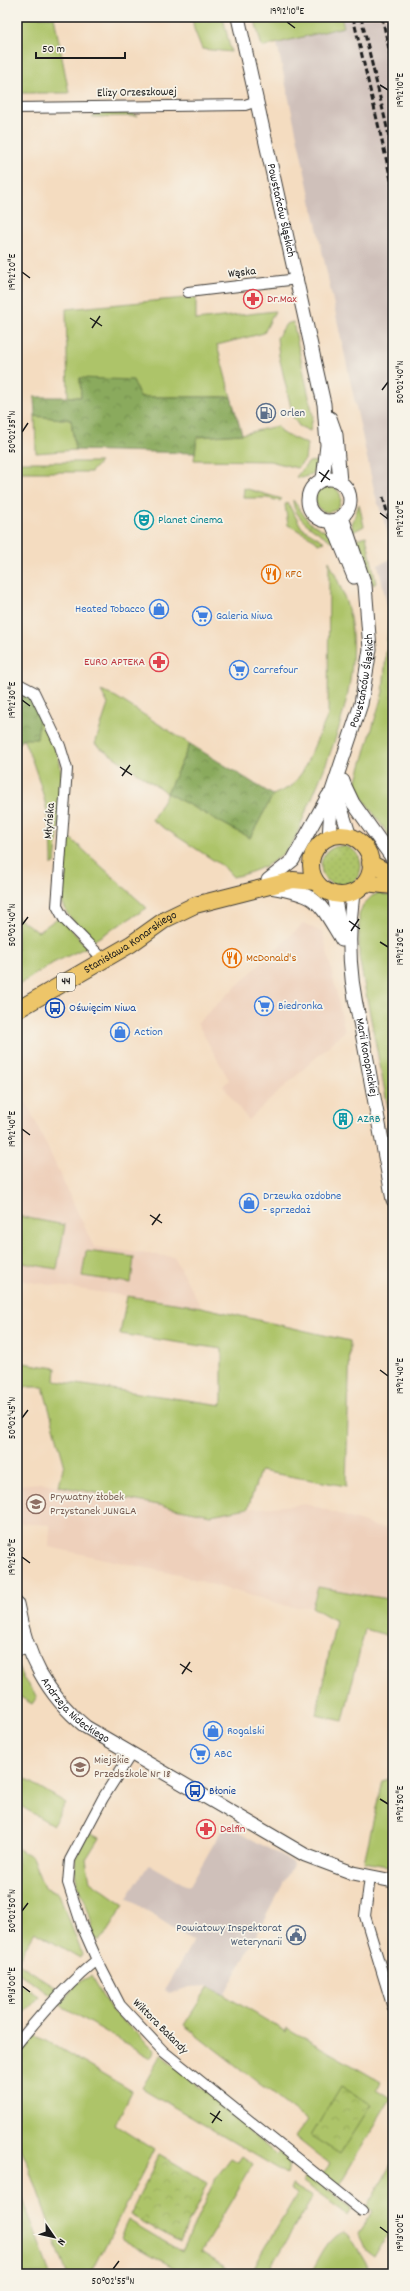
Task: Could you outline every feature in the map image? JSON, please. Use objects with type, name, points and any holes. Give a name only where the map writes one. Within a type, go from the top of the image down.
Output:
[{"type":"main road","points":[[359,888],[369,873],[370,863],[364,847],[350,837],[336,836],[329,838],[320,844],[314,852],[311,862],[311,869],[316,882],[327,892],[334,894],[359,888],[393,886]]},
{"type":"main road","name":"Stanisława Konarskiego","points":[[269,884],[311,862]]},
{"type":"main road","points":[[370,863],[393,875]]},
{"type":"main road","name":"Stanisława Konarskiego","points":[[17,1010],[104,960],[166,919],[207,901],[269,884],[293,880],[316,882]]},
{"type":"street","name":"Powstańców Śląskich","points":[[238,17],[298,280],[324,404],[327,445],[323,480]]},
{"type":"street","name":"Elizy Orzeszkowej","points":[[17,108],[246,105],[257,101]]},
{"type":"street","name":"Wąska","points":[[188,292],[298,280]]},
{"type":"street","name":"Powstańców Śląskich","points":[[324,404],[336,435],[340,482]]},
{"type":"street","points":[[323,480],[335,480],[340,482],[347,490],[350,501],[346,512],[336,519],[318,518],[309,508],[309,492],[317,483],[323,480]]},
{"type":"street","name":"Powstańców Śląskich","points":[[329,838],[332,791],[346,754],[366,681],[370,641],[366,606],[336,519]]},
{"type":"street","name":"Młyńska","points":[[17,683],[34,692],[60,746],[67,769],[57,906],[64,919],[104,960]]},
{"type":"street","name":"Powstańców Śląskich","points":[[346,754],[340,805],[350,837]]},
{"type":"street","points":[[343,782],[353,803],[393,859]]},
{"type":"street","points":[[332,791],[293,860],[269,884],[298,892],[317,902],[326,912],[342,940]]},
{"type":"street","name":"Marii Konopnickiej","points":[[349,963],[359,888]]},
{"type":"street","name":"Marii Konopnickiej","points":[[334,894],[342,940],[349,963],[353,995],[360,1022],[393,1200]]},
{"type":"street","name":"Andrzeja Nideckiego","points":[[17,1604],[22,1649],[43,1680],[70,1713],[97,1735],[305,1855],[339,1868],[370,1877],[393,1881]]},
{"type":"street","name":"Wiktora Bałandy","points":[[130,1754],[103,1798],[70,1860],[68,1883],[82,1926],[97,1960],[120,2005],[164,2052],[362,2211]]},
{"type":"street","points":[[370,1877],[365,1916],[393,2008]]},
{"type":"street","points":[[17,2044],[54,2001],[81,1973],[97,1960]]},
{"type":"shaded area","points":[[342,17],[393,17],[393,549],[375,494],[277,44],[343,27]]},
{"type":"shaded area","points":[[393,558],[393,632],[378,565]]},
{"type":"shaded area","name":"Biedronka","points":[[304,923],[323,933],[345,1031],[248,1120],[223,1086],[229,1080],[197,1023]]},
{"type":"shaded area","points":[[377,1052],[393,1061],[393,1143],[375,1054]]},
{"type":"shaded area","points":[[17,1082],[94,1247],[174,1257],[201,1307],[17,1280]]},
{"type":"shaded area","points":[[43,1483],[211,1515],[233,1510],[309,1504],[377,1527],[393,1529],[393,1600],[318,1587],[312,1607],[291,1607],[179,1575],[49,1547],[50,1525],[17,1523],[17,1485]]},
{"type":"shaded area","points":[[225,1824],[294,1863],[224,1996],[209,1986],[189,1987],[169,1994],[164,1991],[193,1941],[127,1898],[149,1864],[189,1887]]},
{"type":"green space","points":[[17,17],[54,17],[69,93],[17,93]]},
{"type":"green space","points":[[192,17],[223,17],[231,52],[202,49],[194,29]]},
{"type":"green space","points":[[254,17],[341,17],[344,27],[262,47]]},
{"type":"green space","points":[[130,112],[137,116],[92,117],[98,113]]},
{"type":"green space","points":[[196,297],[196,320],[275,311],[264,333],[217,345],[231,397],[140,397],[80,378],[81,397],[68,397],[66,309]]},
{"type":"green space","points":[[293,322],[313,416],[310,431],[299,426],[293,417],[279,356],[277,338],[286,324]]},
{"type":"green space","points":[[80,378],[133,380],[140,397],[231,397],[242,434],[197,437],[195,453],[75,450],[71,420],[35,416],[34,397],[81,397]]},
{"type":"green space","points":[[35,416],[71,420],[75,450],[36,453]]},
{"type":"green space","points":[[277,426],[282,433],[307,444],[305,460],[297,468],[270,461],[194,460],[197,437],[242,434]]},
{"type":"green space","points":[[318,461],[312,474],[302,478],[296,477],[309,462]]},
{"type":"green space","points":[[17,462],[100,462],[91,472],[17,472]]},
{"type":"green space","points":[[328,486],[337,490],[341,499],[337,508],[328,512],[319,508],[315,499],[319,490]]},
{"type":"green space","points":[[244,488],[282,499],[280,501],[267,498],[243,498]]},
{"type":"green space","points":[[293,500],[309,522],[328,533],[334,540],[331,541],[307,524],[297,513]]},
{"type":"green space","points":[[287,502],[302,528],[325,542],[318,544],[314,539],[288,525],[285,505]]},
{"type":"green space","points":[[359,504],[364,526],[353,532],[352,524]]},
{"type":"green space","points":[[366,536],[376,583],[373,585],[356,539]]},
{"type":"green space","points":[[329,561],[342,591],[350,616],[352,648],[348,695],[335,740],[293,842],[278,858],[272,862],[257,870],[233,877],[224,867],[152,820],[167,793],[250,838],[273,795],[292,786],[303,771],[328,715]]},
{"type":"green space","points":[[389,616],[393,632],[393,841],[359,793],[356,783],[383,692]]},
{"type":"green space","points":[[101,691],[116,697],[190,744],[167,793],[95,744],[108,704]]},
{"type":"green space","points":[[24,693],[36,709],[51,735],[60,763],[62,786],[60,813],[55,864],[52,865],[52,849],[45,801],[35,769],[23,739],[17,747],[17,709]]},
{"type":"green space","points":[[24,693],[34,701],[37,707],[39,719],[37,739],[23,739],[17,747],[17,709]]},
{"type":"green space","points":[[190,744],[273,795],[250,838],[167,793]]},
{"type":"green space","points":[[67,835],[147,908],[93,941],[68,915],[61,899]]},
{"type":"green space","points":[[337,846],[345,846],[352,849],[358,855],[361,866],[358,877],[352,883],[345,886],[337,886],[330,883],[324,877],[321,870],[321,862],[324,855],[330,849]]},
{"type":"green space","points":[[379,893],[393,897],[393,1133],[359,957],[359,915],[363,905],[372,896]]},
{"type":"green space","points":[[17,917],[38,932],[59,917],[87,947],[53,963],[17,986]]},
{"type":"green space","points":[[17,1216],[65,1225],[57,1269],[17,1262]]},
{"type":"green space","points":[[86,1251],[134,1257],[131,1283],[82,1276]]},
{"type":"green space","points":[[127,1296],[201,1307],[350,1341],[346,1486],[260,1471],[248,1508],[211,1515],[59,1486],[64,1463],[43,1387],[17,1387],[17,1362],[56,1368],[55,1381],[222,1405],[222,1349],[120,1334]]},
{"type":"green space","points":[[318,1587],[393,1600],[393,1637],[365,1629],[343,1721],[316,1715],[336,1621],[312,1607]]},
{"type":"green space","points":[[17,1665],[23,1678],[37,1697],[32,1704],[17,1695]]},
{"type":"green space","points":[[17,1774],[66,1803],[53,1825],[17,1804]]},
{"type":"green space","points":[[393,1778],[393,1867],[364,1862],[382,1781]]},
{"type":"green space","points":[[89,1833],[99,1838],[86,1859],[90,1881],[124,1905],[105,1935],[99,1940],[93,1939],[91,1921],[76,1878],[75,1869],[76,1859]]},
{"type":"green space","points":[[17,1848],[32,1857],[44,1888],[59,1894],[82,1954],[80,1958],[35,1932],[17,1962]]},
{"type":"green space","points":[[17,1962],[58,1989],[52,1995],[17,1972]]},
{"type":"green space","points":[[91,1976],[112,2011],[155,2050],[151,2058],[60,2005],[77,1983]]},
{"type":"green space","points":[[17,1981],[39,1997],[17,2022]]},
{"type":"green space","points":[[209,1986],[286,2032],[287,2028],[381,2082],[377,2089],[391,2098],[339,2185],[322,2173],[329,2164],[295,2137],[307,2121],[184,2025]]},
{"type":"green space","points":[[32,2035],[47,2041],[132,2091],[115,2125],[154,2150],[96,2264],[89,2274],[67,2274],[28,2164],[17,2139],[17,2054],[27,2039]]},
{"type":"green space","points":[[161,2055],[248,2126],[248,2131],[277,2155],[280,2151],[288,2161],[287,2174],[142,2088]]},
{"type":"green space","points":[[341,2086],[371,2105],[340,2154],[311,2136]]},
{"type":"green space","points":[[159,2155],[207,2183],[180,2242],[130,2215]]},
{"type":"green space","points":[[242,2156],[253,2164],[201,2252],[228,2269],[226,2274],[185,2274],[120,2237],[128,2220],[182,2252],[215,2179],[231,2158],[238,2162]]},
{"type":"green space","points":[[393,2162],[393,2225],[374,2257],[366,2251],[359,2233],[373,2212],[366,2208]]},
{"type":"green space","points":[[307,2175],[352,2208],[348,2215],[303,2182]]},
{"type":"green space","points":[[17,2182],[50,2274],[17,2274]]},
{"type":"green space","points":[[292,2185],[313,2197],[266,2274],[250,2274],[297,2194],[290,2189]]},
{"type":"green space","points":[[343,2232],[350,2236],[373,2274],[310,2274],[328,2244],[337,2235]]},
{"type":"railway","points":[[353,17],[393,188]]},
{"type":"railway","points":[[361,17],[393,153]]},
{"type":"railway","points":[[382,17],[393,67]]},
{"type":"railway","points":[[390,17],[393,29]]},
{"type":"railway","points":[[383,497],[393,533]]},
{"type":"place","name":"Dr.Max","points":[[253,299]]},
{"type":"place","name":"Orlen","points":[[266,413]]},
{"type":"place","name":"Planet Cinema","points":[[144,520]]},
{"type":"place","name":"KFC","points":[[271,574]]},
{"type":"place","name":"Heated Tobacco","points":[[159,609]]},
{"type":"place","name":"Galeria Niwa","points":[[202,616]]},
{"type":"place","name":"EURO APTEKA","points":[[159,662]]},
{"type":"place","name":"Carrefour","points":[[239,670]]},
{"type":"place","name":"McDonald's","points":[[232,958]]},
{"type":"place","name":"Biedronka","points":[[264,1006]]},
{"type":"place","name":"Oświęcim Niwa","points":[[55,1008]]},
{"type":"place","name":"Action","points":[[120,1032]]},
{"type":"place","name":"AZRB","points":[[343,1119]]},
{"type":"place","name":"Drzewka ozdobne - sprzedaż","points":[[249,1203]]},
{"type":"place","name":"Prywatny żłobek Przystanek JUNGLA","points":[[36,1504]]},
{"type":"place","name":"Rogalski","points":[[213,1731]]},
{"type":"place","name":"ABC","points":[[200,1754]]},
{"type":"place","name":"Miejskie Przedszkole Nr 18","points":[[80,1767]]},
{"type":"place","name":"Błonie","points":[[195,1791]]},
{"type":"place","name":"Delfin","points":[[206,1829]]},
{"type":"place","name":"Powiatowy Inspektorat Weterynarii","points":[[296,1935]]}]
